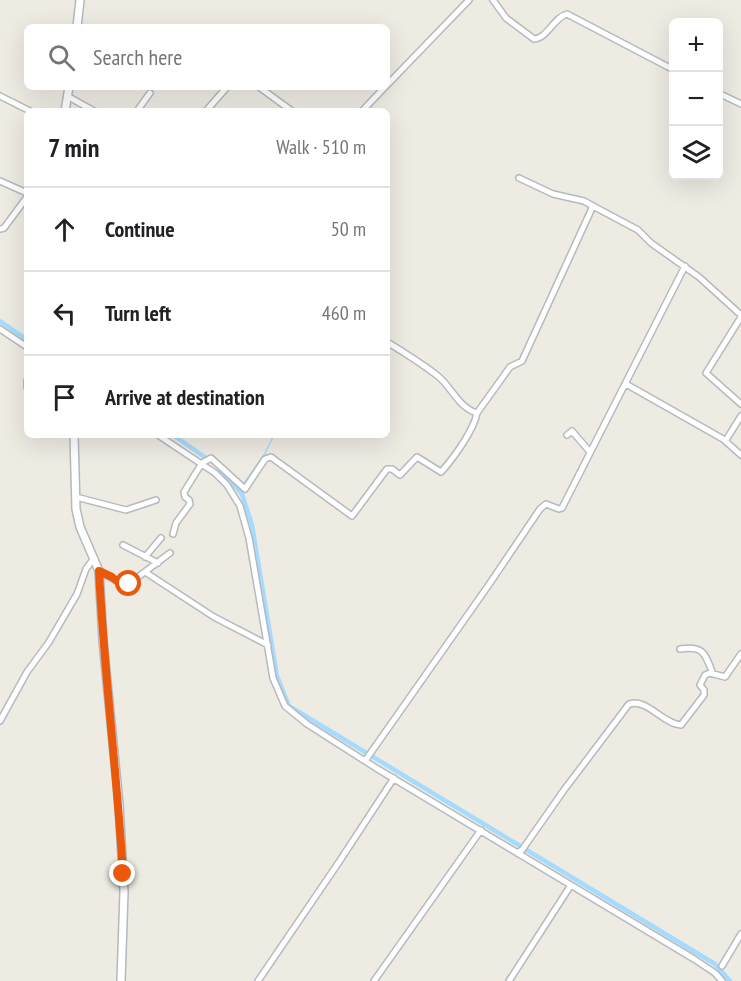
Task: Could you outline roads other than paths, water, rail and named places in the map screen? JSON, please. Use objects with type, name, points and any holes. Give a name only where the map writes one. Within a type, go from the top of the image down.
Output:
[{"type":"main road","points":[[76,24],[80,0]]},
{"type":"main road","points":[[65,108],[68,90]]},
{"type":"main road","points":[[74,438],[76,497],[80,527],[99,571],[103,641],[119,804],[123,883],[121,981]]},
{"type":"street","points":[[390,82],[469,0]]},
{"type":"street","points":[[493,0],[506,18],[534,39],[540,38],[562,15],[567,14],[669,67]]},
{"type":"street","points":[[209,108],[224,90]]},
{"type":"street","points":[[264,90],[288,108]]},
{"type":"street","points":[[365,108],[382,90]]},
{"type":"street","points":[[139,108],[150,93]]},
{"type":"street","points":[[723,95],[741,104]]},
{"type":"street","points":[[0,96],[24,108]]},
{"type":"street","points":[[67,96],[89,108]]},
{"type":"street","points":[[519,178],[553,194],[584,201],[638,230],[651,243],[685,266],[741,316],[706,373],[741,404]]},
{"type":"street","points":[[0,181],[24,193]]},
{"type":"street","points":[[0,230],[24,199]]},
{"type":"street","points":[[164,438],[206,461],[247,489],[269,456],[352,516],[387,469],[400,475],[418,457],[441,472],[464,440],[477,413],[510,367],[522,361],[593,206]]},
{"type":"street","points":[[369,757],[540,509],[546,504],[562,508],[685,266]]},
{"type":"street","points":[[0,329],[24,346]]},
{"type":"street","points":[[390,344],[433,372],[456,398],[472,412],[477,413]]},
{"type":"street","points":[[626,384],[723,439],[741,454]]},
{"type":"street","points":[[723,439],[726,440],[730,436],[741,416]]},
{"type":"street","points":[[567,435],[572,431],[590,452]]},
{"type":"street","points":[[173,534],[176,523],[190,504],[184,492],[206,461]]},
{"type":"street","points":[[206,461],[227,484],[243,512],[273,678],[285,706],[315,729],[369,757],[394,778],[481,830],[521,849],[571,885],[702,964],[722,981]]},
{"type":"street","points":[[76,497],[126,510],[156,500]]},
{"type":"street","points":[[145,556],[161,538]]},
{"type":"street","points":[[123,545],[158,563]]},
{"type":"street","points":[[99,571],[112,577],[123,586],[129,584],[170,553]]},
{"type":"street","points":[[0,721],[27,672],[49,642],[77,594],[86,569],[93,558]]},
{"type":"street","points":[[145,572],[214,617],[268,645]]},
{"type":"street","points":[[680,649],[691,647],[700,650],[706,656],[713,674]]},
{"type":"street","points":[[521,849],[629,704],[639,703],[670,722],[681,725],[704,695],[704,690],[700,685],[703,678],[708,674],[725,677],[741,654]]},
{"type":"street","points":[[258,981],[394,778]]},
{"type":"street","points":[[374,981],[481,830]]},
{"type":"street","points":[[509,981],[571,885]]},
{"type":"street","points":[[722,966],[741,934]]},
{"type":"waterway","points":[[369,108],[386,90]]},
{"type":"waterway","points":[[0,321],[24,338]]},
{"type":"waterway","points":[[177,438],[209,460]]},
{"type":"waterway","points":[[243,485],[264,455],[272,438]]},
{"type":"waterway","points":[[220,469],[242,494],[252,525],[277,676],[289,706],[715,964],[730,981]]}]
